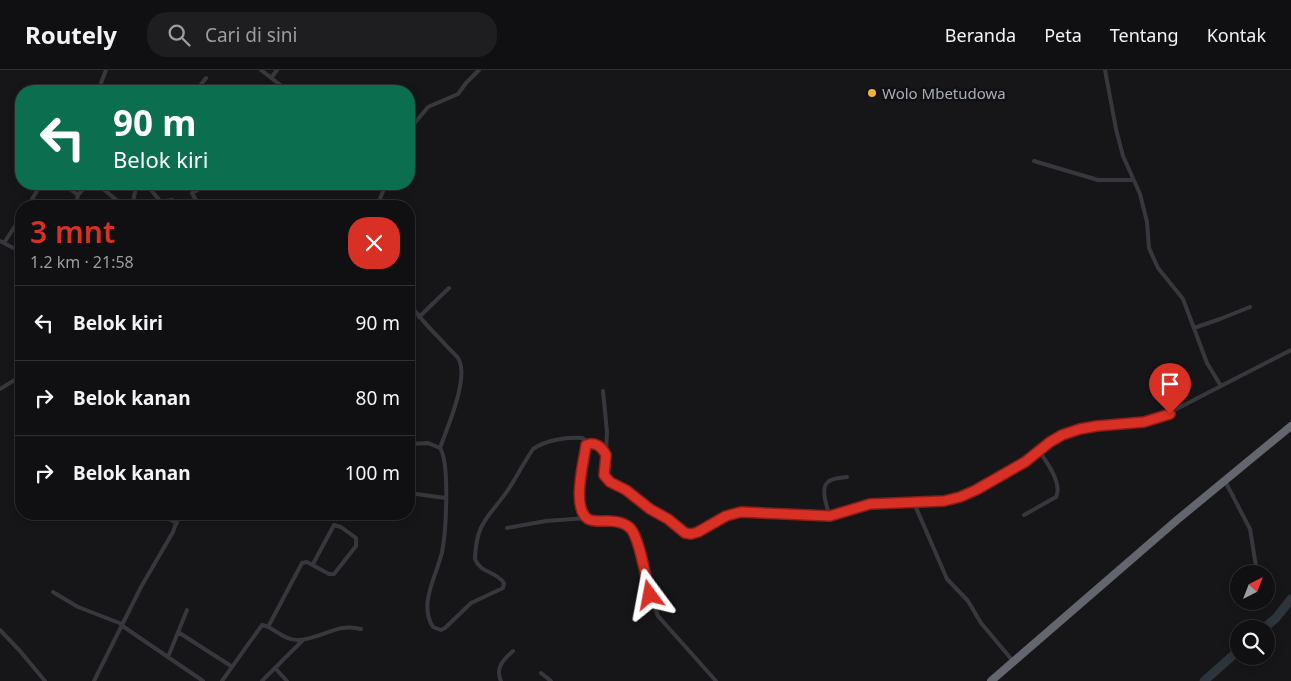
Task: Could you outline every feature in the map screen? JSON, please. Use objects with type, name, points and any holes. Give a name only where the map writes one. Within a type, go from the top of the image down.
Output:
[{"type":"highway","points":[[991,681],[1177,520],[1291,426]]},
{"type":"street","points":[[100,85],[106,70]]},
{"type":"street","points":[[261,70],[280,85]]},
{"type":"street","points":[[271,78],[277,70]]},
{"type":"street","points":[[415,123],[428,107],[457,95],[479,70]]},
{"type":"street","points":[[1105,70],[1116,130],[1123,156],[1140,194],[1146,219],[1149,248],[1158,268],[1183,299],[1207,363],[1221,386]]},
{"type":"street","points":[[201,85],[206,78]]},
{"type":"street","points":[[1034,161],[1098,180],[1133,180]]},
{"type":"street","points":[[71,190],[78,195]]},
{"type":"street","points":[[78,200],[78,195],[83,190]]},
{"type":"street","points":[[104,190],[117,200]]},
{"type":"street","points":[[151,190],[158,200]]},
{"type":"street","points":[[196,200],[192,193],[197,190]]},
{"type":"street","points":[[15,225],[2,242],[15,249]]},
{"type":"street","points":[[419,317],[449,288]]},
{"type":"street","points":[[1194,328],[1250,307]]},
{"type":"street","points":[[415,311],[454,354],[461,365],[455,404],[440,448]]},
{"type":"street","points":[[603,391],[607,432],[604,475],[610,482],[626,490],[685,533],[691,534],[726,516],[741,512],[830,516],[870,504],[944,501],[960,497],[1025,462],[1062,435],[1080,429],[1156,419],[1291,350]]},
{"type":"street","points":[[0,389],[15,380]]},
{"type":"street","points":[[415,444],[428,443],[440,448],[444,456],[445,498],[442,552],[428,599],[431,623],[437,629],[445,628],[471,603],[504,588],[501,578],[481,569],[475,559],[477,536],[486,517],[509,489],[533,449],[555,440],[577,437],[585,440],[586,445],[580,485],[583,512],[587,518],[593,521],[618,522],[632,529],[637,540],[650,595],[658,616],[716,681]]},
{"type":"street","points":[[586,445],[598,446],[606,455]]},
{"type":"street","points":[[1024,515],[1056,497],[1058,493],[1055,479],[1039,450]]},
{"type":"street","points":[[830,516],[824,488],[826,483],[830,480],[847,476]]},
{"type":"street","points":[[1225,481],[1250,529],[1256,565]]},
{"type":"street","points":[[415,494],[445,498]]},
{"type":"street","points":[[914,503],[947,579],[968,601],[981,623],[1013,661]]},
{"type":"street","points":[[507,528],[546,521],[587,518]]},
{"type":"street","points":[[171,520],[177,523]]},
{"type":"street","points":[[94,681],[178,520]]},
{"type":"street","points":[[268,627],[302,563],[313,564],[329,574],[334,574],[356,546],[356,538],[341,527],[334,525],[313,564]]},
{"type":"street","points":[[52,592],[78,607],[122,625],[203,681]]},
{"type":"street","points":[[168,657],[187,610]]},
{"type":"street","points":[[222,681],[260,626],[264,624],[286,638],[303,640],[336,629],[355,628],[361,630]]},
{"type":"street","points":[[0,630],[45,681]]},
{"type":"street","points":[[178,632],[231,666]]},
{"type":"street","points":[[262,681],[303,640]]},
{"type":"street","points":[[501,681],[498,673],[499,667],[504,659],[513,651]]},
{"type":"street","points":[[276,669],[287,681]]},
{"type":"street","points":[[541,673],[551,681]]},
{"type":"waterway","points":[[1274,620],[1291,599]]},
{"type":"waterway","points":[[1204,681],[1230,658]]},
{"type":"place","name":"Wolo Mbetudowa","points":[[872,93]]},
{"type":"route","points":[[650,595],[637,540],[632,529],[614,521],[593,521],[584,515],[580,497],[580,475],[586,445],[593,444],[604,450],[606,455],[604,475],[610,482],[633,494],[650,509],[668,519],[685,533],[691,534],[726,516],[741,512],[830,516],[870,504],[944,501],[960,497],[1025,462],[1062,435],[1097,426],[1144,422],[1170,414]]}]
